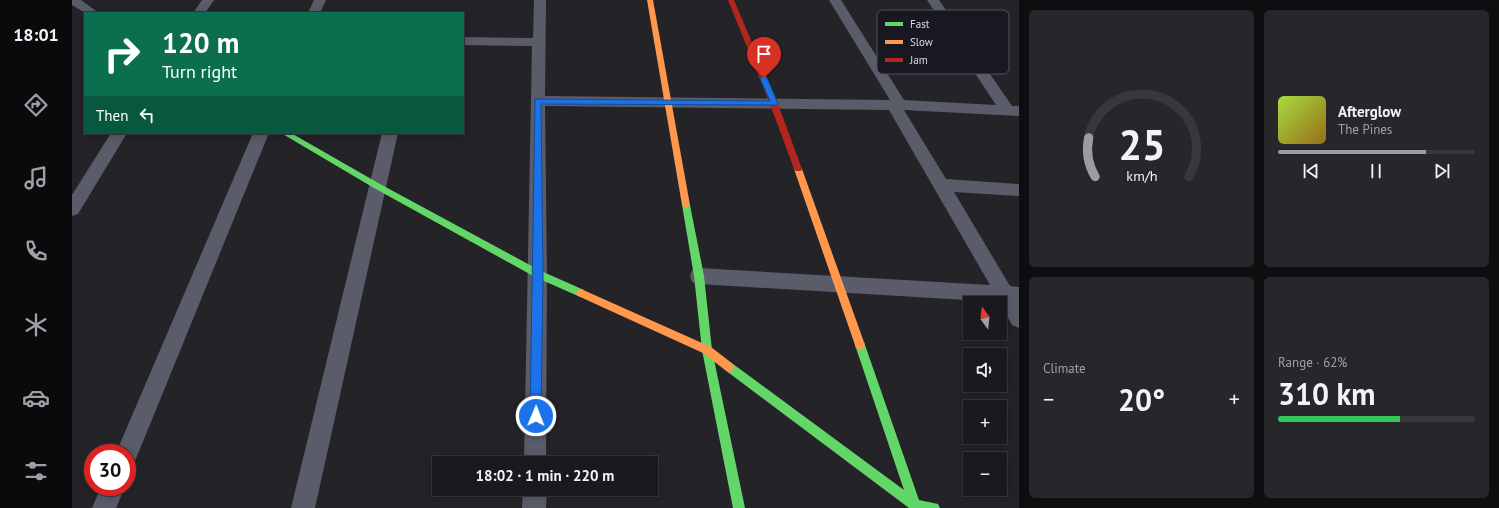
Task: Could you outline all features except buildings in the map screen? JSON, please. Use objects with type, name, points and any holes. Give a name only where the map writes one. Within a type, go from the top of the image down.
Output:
[{"type":"street","points":[[72,0],[91,12]]},
{"type":"street","points":[[200,12],[208,0]]},
{"type":"street","points":[[314,12],[320,0]]},
{"type":"street","points":[[535,456],[540,0]]},
{"type":"street","points":[[650,0],[667,103],[699,276],[707,350],[739,508]]},
{"type":"street","points":[[731,0],[774,104],[840,285],[915,506]]},
{"type":"street","points":[[835,0],[877,71]]},
{"type":"street","points":[[933,0],[940,10]]},
{"type":"street","points":[[464,41],[540,42]]},
{"type":"street","points":[[879,74],[940,185],[1012,294],[1019,319]]},
{"type":"street","points":[[987,74],[1014,111]]},
{"type":"street","points":[[538,101],[897,105],[1014,111]]},
{"type":"street","points":[[72,209],[118,134]]},
{"type":"street","points":[[131,444],[261,134]]},
{"type":"street","points":[[287,134],[377,186],[538,274],[707,350],[915,506],[934,508]]},
{"type":"street","points":[[303,508],[390,134]]},
{"type":"street","points":[[940,185],[1019,190]]},
{"type":"street","points":[[699,276],[1012,294]]},
{"type":"street","points":[[104,508],[109,496]]},
{"type":"street","points":[[534,508],[535,496]]},
{"type":"traffic: fast","points":[[287,134],[377,186],[538,274],[581,293]]},
{"type":"traffic: fast","points":[[686,205],[699,276],[707,350],[739,508]]},
{"type":"traffic: fast","points":[[860,345],[915,505],[934,508]]},
{"type":"traffic: fast","points":[[729,367],[915,505]]},
{"type":"traffic: slow","points":[[650,0],[686,205]]},
{"type":"traffic: slow","points":[[798,169],[860,345]]},
{"type":"traffic: slow","points":[[581,293],[707,350],[729,367]]},
{"type":"traffic: jam","points":[[731,0],[774,104],[798,169]]},
{"type":"route","points":[[536,416],[538,101],[774,104],[764,78]]}]
